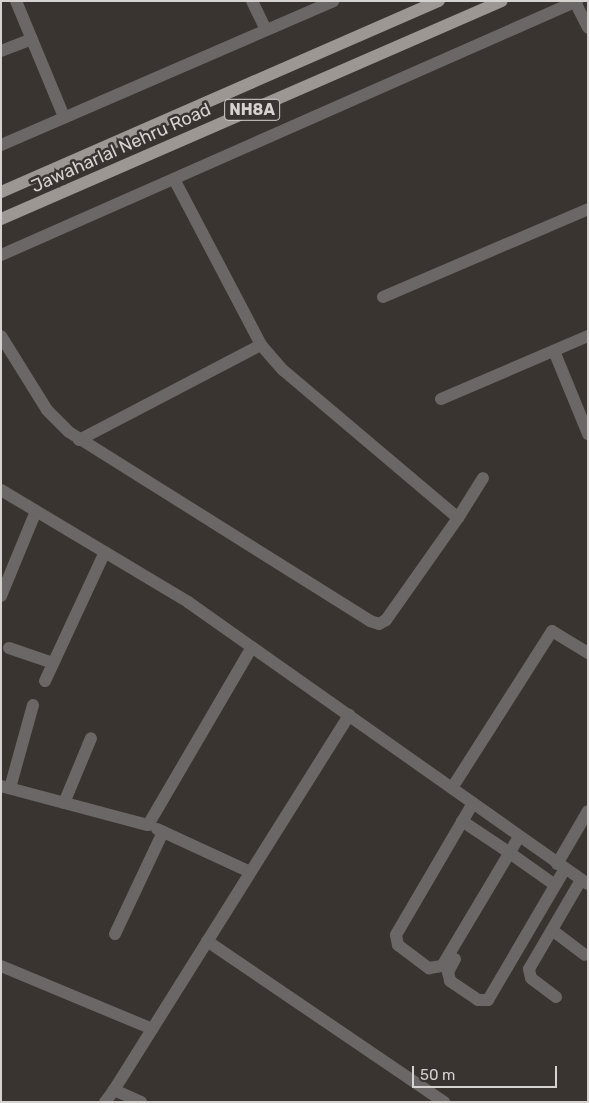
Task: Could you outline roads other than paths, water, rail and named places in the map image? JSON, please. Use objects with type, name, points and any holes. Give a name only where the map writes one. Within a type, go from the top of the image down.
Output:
[{"type":"main road","name":"Jawaharlal Nehru Road","points":[[1,192],[439,1]]},
{"type":"main road","name":"Jawaharlal Nehru Road","points":[[1,219],[502,1]]},
{"type":"street","points":[[16,1],[64,117]]},
{"type":"street","points":[[252,1],[266,30]]},
{"type":"street","points":[[1,145],[266,30],[310,6],[333,1]]},
{"type":"street","points":[[1,256],[575,2],[588,28]]},
{"type":"street","points":[[1,51],[32,39]]},
{"type":"street","points":[[174,179],[261,345],[283,370],[458,518]]},
{"type":"street","points":[[383,297],[588,209]]},
{"type":"street","points":[[1,336],[47,410],[79,440],[379,624],[386,620],[484,478]]},
{"type":"street","points":[[441,399],[588,336]]},
{"type":"street","points":[[79,440],[261,345]]},
{"type":"street","points":[[554,351],[588,434]]},
{"type":"street","points":[[1,490],[188,602],[585,882],[552,930],[529,973],[535,982],[556,997]]},
{"type":"street","points":[[1,596],[36,511]]},
{"type":"street","points":[[45,681],[105,552]]},
{"type":"street","points":[[452,788],[552,631],[588,653]]},
{"type":"street","points":[[148,825],[252,647]]},
{"type":"street","points":[[10,648],[53,663]]},
{"type":"street","points":[[33,704],[6,787],[148,825],[250,872]]},
{"type":"street","points":[[105,1102],[349,715]]},
{"type":"street","points":[[64,803],[91,738]]},
{"type":"street","points":[[473,803],[396,936],[398,945],[429,968],[442,966],[522,838]]},
{"type":"street","points":[[512,855],[448,972],[450,981],[478,1000],[488,1000],[555,885],[561,866],[588,811]]},
{"type":"street","points":[[462,821],[555,885]]},
{"type":"street","points":[[115,934],[163,832]]},
{"type":"street","points":[[552,930],[585,955]]},
{"type":"street","points":[[207,941],[444,1102]]},
{"type":"street","points":[[1,966],[152,1029]]},
{"type":"street","points":[[114,1090],[141,1102]]}]
